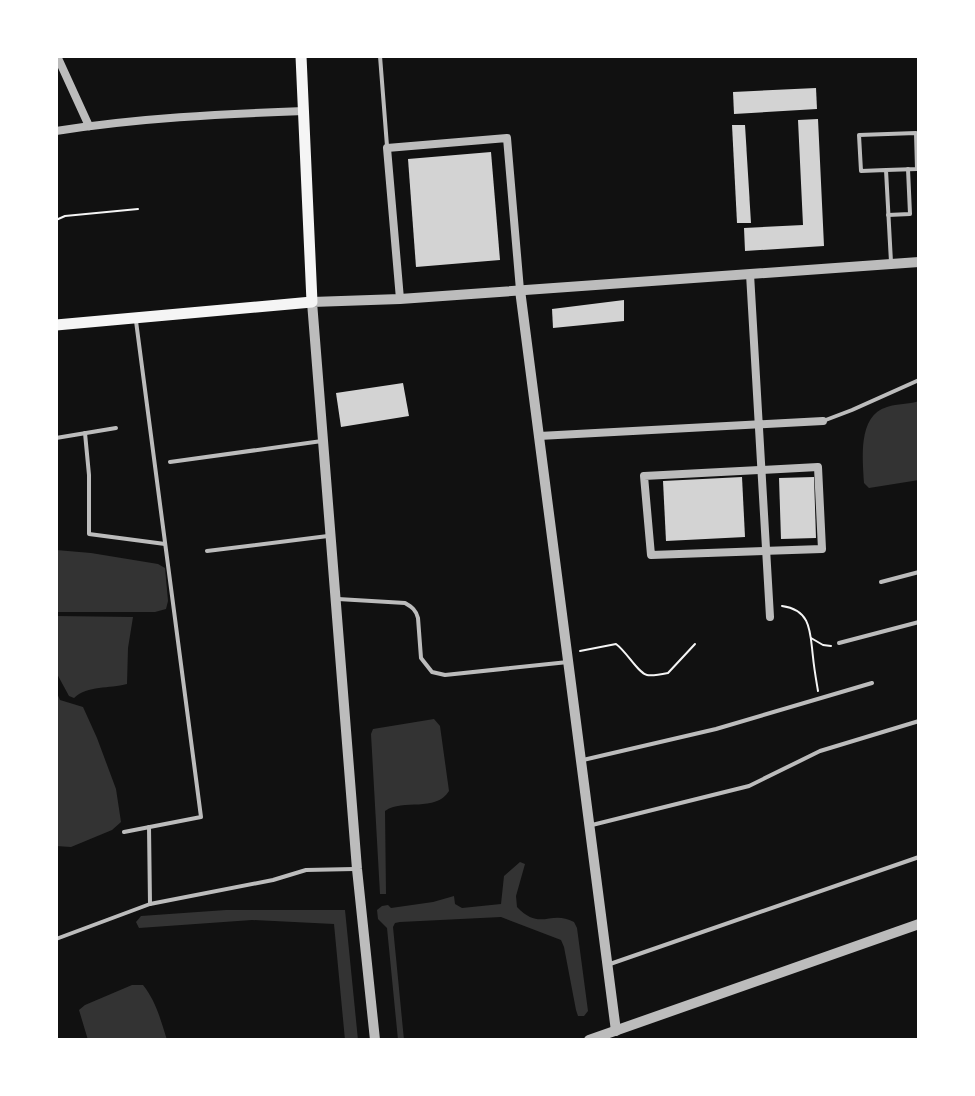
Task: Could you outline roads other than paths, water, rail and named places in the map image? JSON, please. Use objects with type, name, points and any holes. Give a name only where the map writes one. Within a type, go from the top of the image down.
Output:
[{"type":"main road","points":[[56,325],[312,302],[301,56]]},
{"type":"street","points":[[57,56],[89,126]]},
{"type":"street","points":[[56,131],[194,115],[304,111]]},
{"type":"street","points":[[400,299],[387,148],[507,138],[520,290],[616,1031]]},
{"type":"street","points":[[375,1040],[357,869],[312,302],[400,299],[919,262]]},
{"type":"street","points":[[750,274],[770,617]]},
{"type":"street","points":[[539,436],[823,421]]},
{"type":"street","points":[[818,467],[822,549],[766,551],[651,555],[644,476],[818,467]]},
{"type":"street","points":[[589,1040],[919,924]]},
{"type":"lane","points":[[380,56],[387,148]]},
{"type":"lane","points":[[916,133],[917,169],[886,170],[861,171],[859,135],[916,133]]},
{"type":"lane","points":[[888,215],[910,214],[908,169]]},
{"type":"lane","points":[[886,170],[891,264]]},
{"type":"lane","points":[[124,832],[201,817],[135,319]]},
{"type":"lane","points":[[823,421],[919,380]]},
{"type":"lane","points":[[56,438],[116,428]]},
{"type":"lane","points":[[85,433],[89,534],[165,544]]},
{"type":"lane","points":[[170,462],[323,441]]},
{"type":"lane","points":[[207,551],[331,535]]},
{"type":"lane","points":[[881,582],[919,572]]},
{"type":"lane","points":[[336,599],[405,603],[411,606],[418,618],[421,658],[432,672],[445,675],[568,658]]},
{"type":"lane","points":[[839,643],[919,622]]},
{"type":"lane","points":[[581,760],[716,729],[872,683]]},
{"type":"lane","points":[[589,826],[749,786],[820,751],[919,721]]},
{"type":"lane","points":[[149,827],[150,904]]},
{"type":"lane","points":[[607,965],[919,857]]},
{"type":"lane","points":[[56,939],[150,904],[273,880],[306,870],[357,869]]}]
